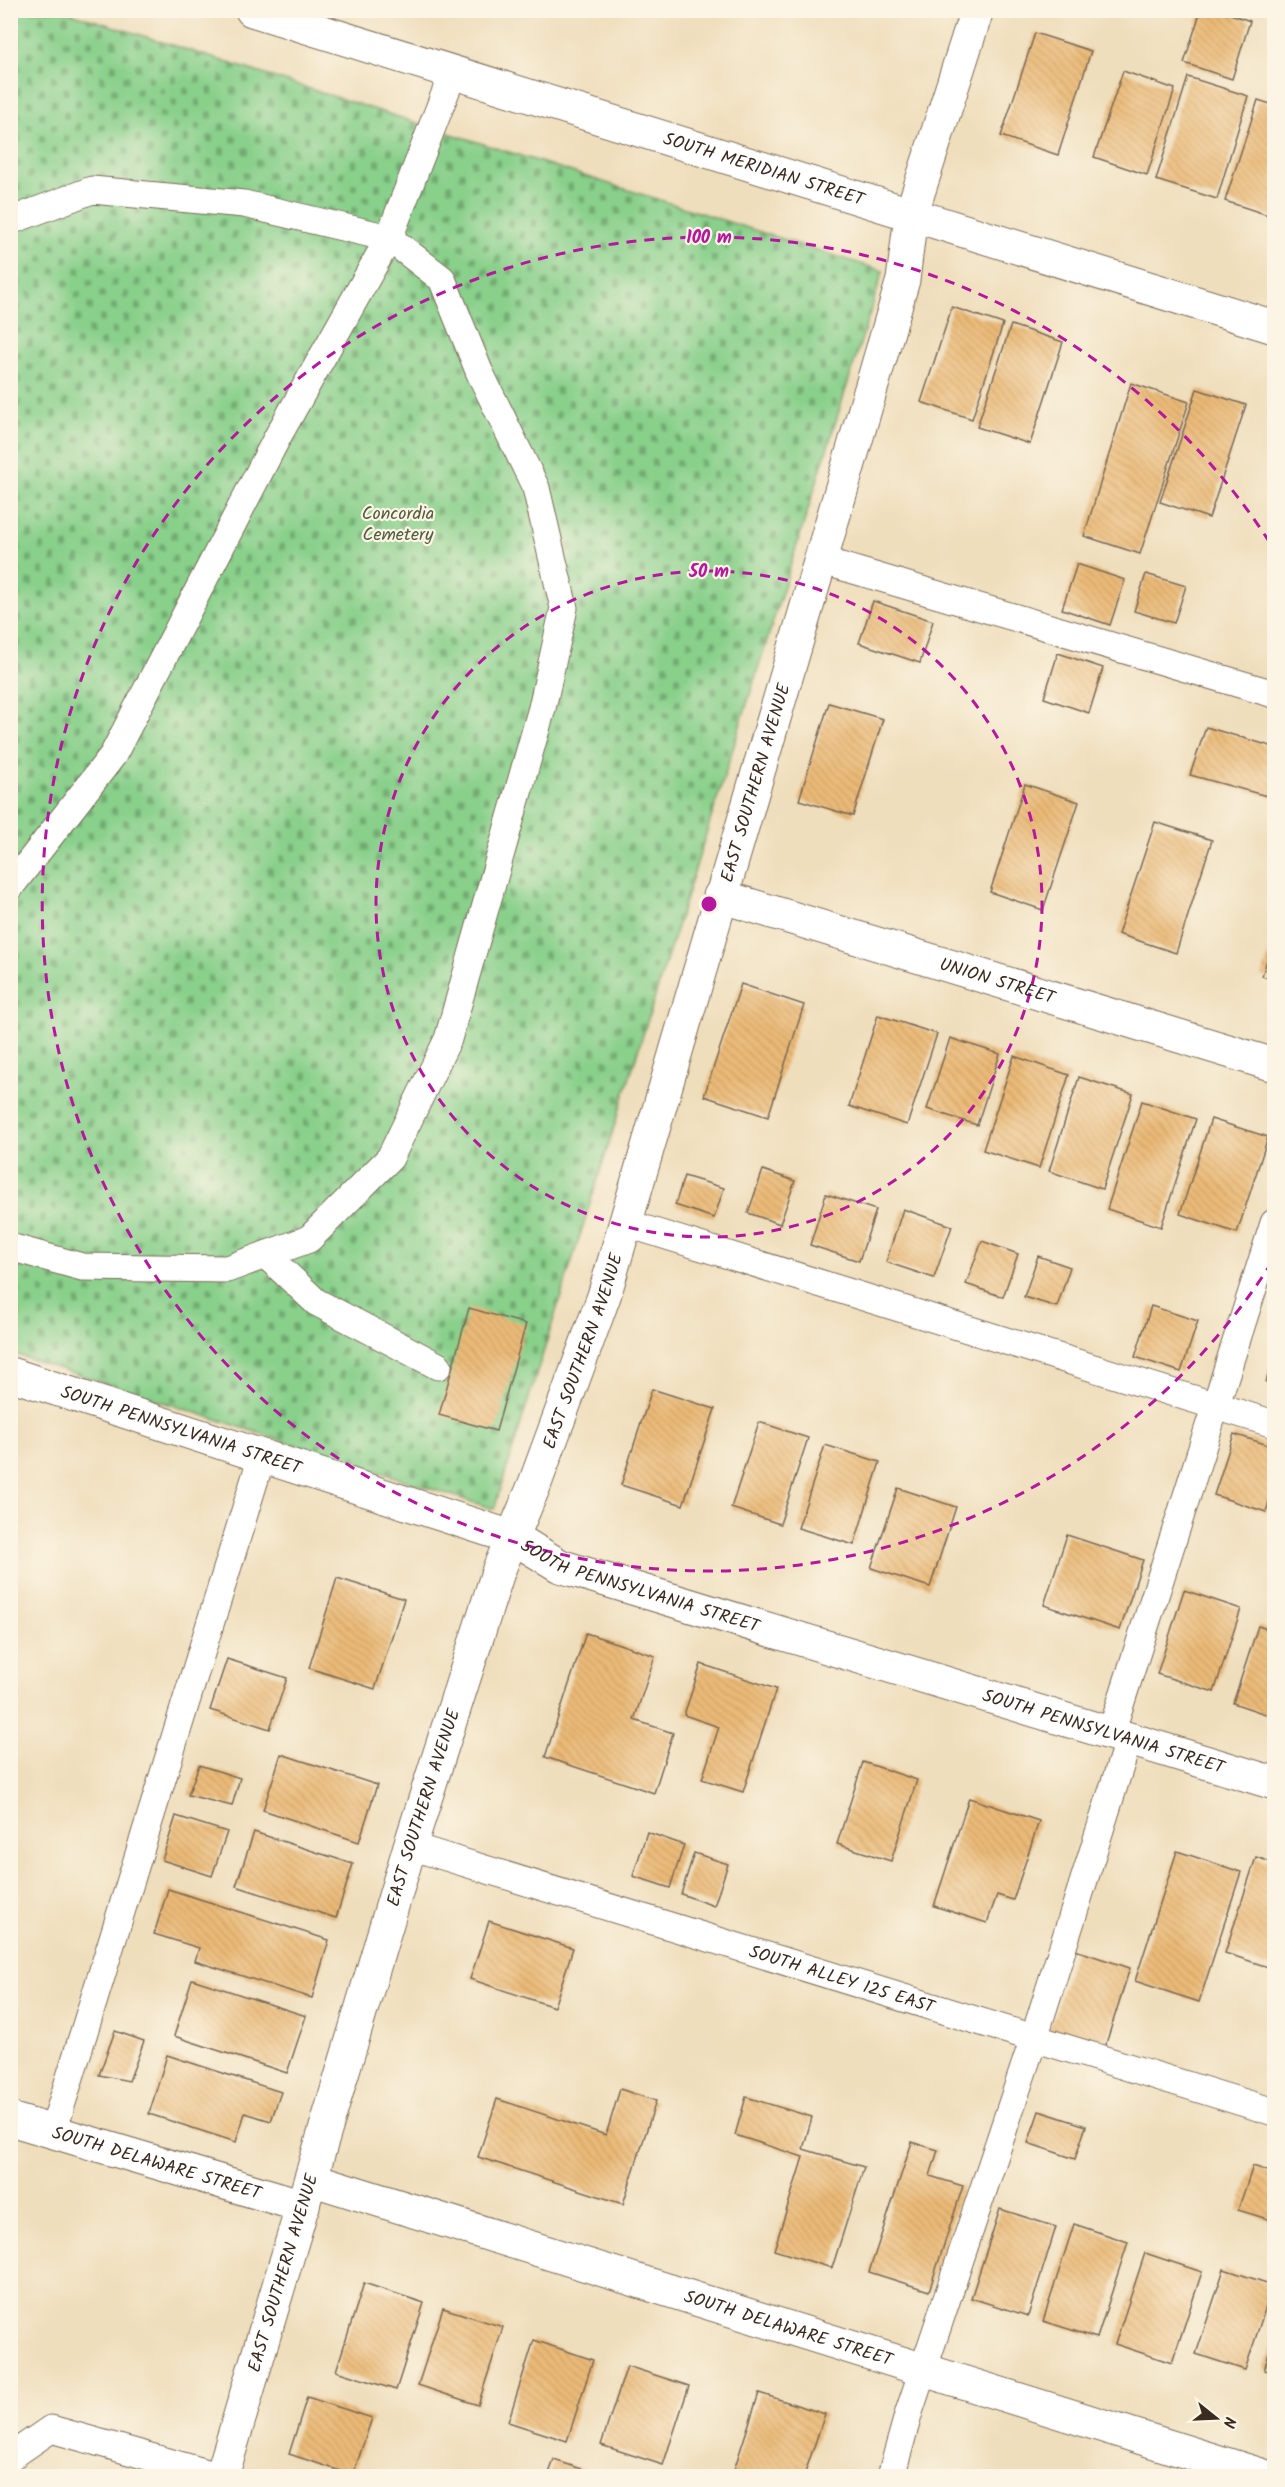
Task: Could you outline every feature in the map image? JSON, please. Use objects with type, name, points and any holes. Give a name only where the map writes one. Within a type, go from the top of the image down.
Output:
[{"type":"street","name":"SOUTH MERIDIAN STREET","points":[[252,10],[1275,327]]},
{"type":"street","name":"EAST SOUTHERN AVENUE","points":[[220,2476],[410,1846],[499,1569],[514,1538],[597,1317],[903,280],[911,215],[976,10]]},
{"type":"street","name":"UNION STREET","points":[[720,896],[1275,1065]]},
{"type":"street","name":"SOUTH PENNSYLVANIA STREET","points":[[10,1374],[514,1538],[560,1566],[1275,1783]]},
{"type":"street","name":"SOUTH DELAWARE STREET","points":[[10,2119],[53,2132],[307,2193],[923,2369],[1264,2476]]},
{"type":"lane","points":[[10,887],[113,755],[278,436],[389,238],[453,73]]},
{"type":"lane","points":[[10,221],[92,190],[244,204],[389,238],[442,279],[479,371],[536,488],[564,608],[542,708],[448,1039],[390,1158],[309,1239],[227,1269],[82,1266],[10,1247]]},
{"type":"lane","points":[[820,560],[1275,694]]},
{"type":"lane","points":[[625,1223],[1275,1424]]},
{"type":"lane","points":[[891,2476],[923,2369],[1034,2038],[1216,1406],[1275,1224]]},
{"type":"lane","points":[[266,1255],[316,1302],[438,1366]]},
{"type":"lane","points":[[53,2132],[262,1456]]},
{"type":"lane","name":"SOUTH ALLEY 125 EAST","points":[[410,1846],[1275,2112]]},
{"type":"lane","points":[[10,2457],[51,2429],[220,2476]]},
{"type":"green space","name":"Concordia Cemetery","points":[[11,11],[65,11],[883,271],[494,1509],[11,1353]]},
{"type":"building","points":[[1201,10],[1219,10],[1250,21],[1232,79],[1184,63]]},
{"type":"building","points":[[1035,33],[1091,51],[1058,155],[1001,136]]},
{"type":"building","points":[[1123,71],[1175,89],[1147,175],[1094,157]]},
{"type":"building","points":[[1188,77],[1248,96],[1217,199],[1156,180]]},
{"type":"building","points":[[1258,100],[1274,105],[1274,217],[1225,201]]},
{"type":"building","points":[[952,307],[1003,324],[972,419],[921,402]]},
{"type":"building","points":[[1011,325],[1063,342],[1030,444],[977,427]]},
{"type":"building","points":[[1131,383],[1189,402],[1140,554],[1084,536]]},
{"type":"building","points":[[1197,389],[1246,405],[1209,518],[1160,502]]},
{"type":"building","points":[[1077,564],[1125,580],[1110,625],[1062,609]]},
{"type":"building","points":[[1146,574],[1186,586],[1174,623],[1134,611]]},
{"type":"building","points":[[873,601],[933,621],[920,663],[859,643]]},
{"type":"building","points":[[1058,653],[1103,668],[1089,713],[1044,698]]},
{"type":"building","points":[[829,703],[883,719],[853,816],[799,800]]},
{"type":"building","points":[[1206,727],[1274,747],[1274,798],[1190,775]]},
{"type":"building","points":[[1025,784],[1079,802],[1043,910],[990,892]]},
{"type":"building","points":[[1155,822],[1212,840],[1176,953],[1118,934]]},
{"type":"building","points":[[1274,938],[1274,980],[1262,976]]},
{"type":"building","points":[[741,984],[804,1005],[768,1117],[704,1096]]},
{"type":"building","points":[[878,1015],[937,1034],[907,1125],[849,1106]]},
{"type":"building","points":[[950,1038],[1000,1054],[977,1125],[927,1109]]},
{"type":"building","points":[[1014,1056],[1069,1075],[1039,1168],[983,1150]]},
{"type":"building","points":[[1079,1077],[1133,1094],[1102,1189],[1049,1171]]},
{"type":"building","points":[[1142,1101],[1196,1119],[1161,1227],[1107,1209]]},
{"type":"building","points":[[1211,1119],[1268,1137],[1237,1233],[1180,1214]]},
{"type":"building","points":[[763,1170],[795,1181],[780,1224],[748,1213]]},
{"type":"building","points":[[684,1176],[724,1188],[714,1218],[675,1205]]},
{"type":"building","points":[[826,1194],[876,1210],[859,1261],[810,1245]]},
{"type":"building","points":[[903,1209],[952,1226],[934,1278],[886,1262]]},
{"type":"building","points":[[982,1241],[1018,1254],[1003,1297],[966,1284]]},
{"type":"building","points":[[1038,1256],[1070,1267],[1057,1307],[1024,1297]]},
{"type":"building","points":[[1151,1306],[1198,1321],[1181,1372],[1135,1357]]},
{"type":"building","points":[[469,1308],[526,1324],[496,1431],[439,1415]]},
{"type":"building","points":[[1274,1357],[1274,1385],[1266,1382]]},
{"type":"building","points":[[652,1389],[715,1409],[683,1505],[621,1485]]},
{"type":"building","points":[[759,1422],[808,1438],[780,1524],[731,1508]]},
{"type":"building","points":[[1234,1434],[1274,1447],[1274,1485],[1266,1512],[1214,1495]]},
{"type":"building","points":[[825,1445],[880,1462],[854,1545],[798,1528]]},
{"type":"building","points":[[898,1488],[956,1507],[930,1587],[871,1568]]},
{"type":"building","points":[[1067,1535],[1143,1560],[1120,1630],[1044,1605]]},
{"type":"building","points":[[337,1578],[404,1599],[375,1689],[309,1668]]},
{"type":"building","points":[[1184,1590],[1241,1609],[1214,1692],[1157,1674]]},
{"type":"building","points":[[1258,1626],[1274,1631],[1274,1717],[1233,1703]]},
{"type":"building","points":[[586,1633],[655,1656],[634,1720],[673,1733],[654,1793],[545,1757]]},
{"type":"building","points":[[227,1659],[287,1678],[270,1729],[210,1710]]},
{"type":"building","points":[[701,1664],[776,1689],[743,1792],[702,1779],[719,1727],[684,1715]]},
{"type":"building","points":[[281,1754],[377,1785],[359,1842],[263,1810]]},
{"type":"building","points":[[863,1762],[917,1780],[891,1861],[837,1844]]},
{"type":"building","points":[[199,1765],[240,1778],[232,1806],[188,1795]]},
{"type":"building","points":[[969,1798],[1039,1821],[1013,1900],[997,1895],[987,1923],[934,1906]]},
{"type":"building","points":[[176,1816],[227,1832],[212,1876],[162,1860]]},
{"type":"building","points":[[254,1832],[353,1864],[336,1918],[236,1886]]},
{"type":"building","points":[[647,1832],[684,1845],[670,1888],[633,1876]]},
{"type":"building","points":[[1177,1851],[1241,1872],[1199,2002],[1135,1981]]},
{"type":"building","points":[[694,1853],[728,1864],[714,1906],[681,1894]]},
{"type":"building","points":[[1256,1857],[1274,1863],[1274,1969],[1225,1953]]},
{"type":"building","points":[[168,1889],[329,1940],[312,1998],[195,1961],[199,1948],[154,1934]]},
{"type":"building","points":[[489,1921],[573,1948],[554,2007],[470,1979]]},
{"type":"building","points":[[1075,1950],[1130,1968],[1103,2053],[1048,2035]]},
{"type":"building","points":[[192,1979],[306,2016],[287,2073],[174,2036]]},
{"type":"building","points":[[115,2031],[144,2041],[129,2081],[99,2075]]},
{"type":"building","points":[[167,2055],[281,2092],[271,2121],[245,2113],[236,2142],[149,2114]]},
{"type":"building","points":[[620,2089],[656,2101],[623,2204],[478,2157],[497,2099],[606,2135]]},
{"type":"building","points":[[746,2097],[812,2117],[803,2149],[864,2167],[832,2268],[774,2250],[803,2157],[735,2135]]},
{"type":"building","points":[[1039,2111],[1086,2126],[1075,2159],[1028,2143]]},
{"type":"building","points":[[912,2142],[938,2150],[930,2176],[963,2186],[929,2291],[869,2272]]},
{"type":"building","points":[[1253,2166],[1274,2173],[1274,2221],[1238,2210]]},
{"type":"building","points":[[1000,2209],[1056,2227],[1028,2316],[971,2298]]},
{"type":"building","points":[[1074,2224],[1128,2242],[1097,2338],[1043,2321]]},
{"type":"building","points":[[1145,2253],[1202,2272],[1172,2363],[1115,2344]]},
{"type":"building","points":[[1224,2269],[1273,2285],[1245,2370],[1196,2354]]},
{"type":"building","points":[[364,2283],[424,2303],[396,2390],[336,2371]]},
{"type":"building","points":[[443,2308],[503,2327],[478,2405],[418,2385]]},
{"type":"building","points":[[1274,2337],[1274,2373],[1264,2370]]},
{"type":"building","points":[[534,2340],[593,2360],[567,2441],[508,2422]]},
{"type":"building","points":[[627,2366],[689,2386],[663,2465],[601,2445]]},
{"type":"building","points":[[759,2393],[825,2414],[804,2476],[732,2476]]},
{"type":"building","points":[[307,2397],[372,2418],[353,2475],[289,2454]]},
{"type":"building","points":[[554,2460],[585,2470],[583,2476],[548,2476]]}]
